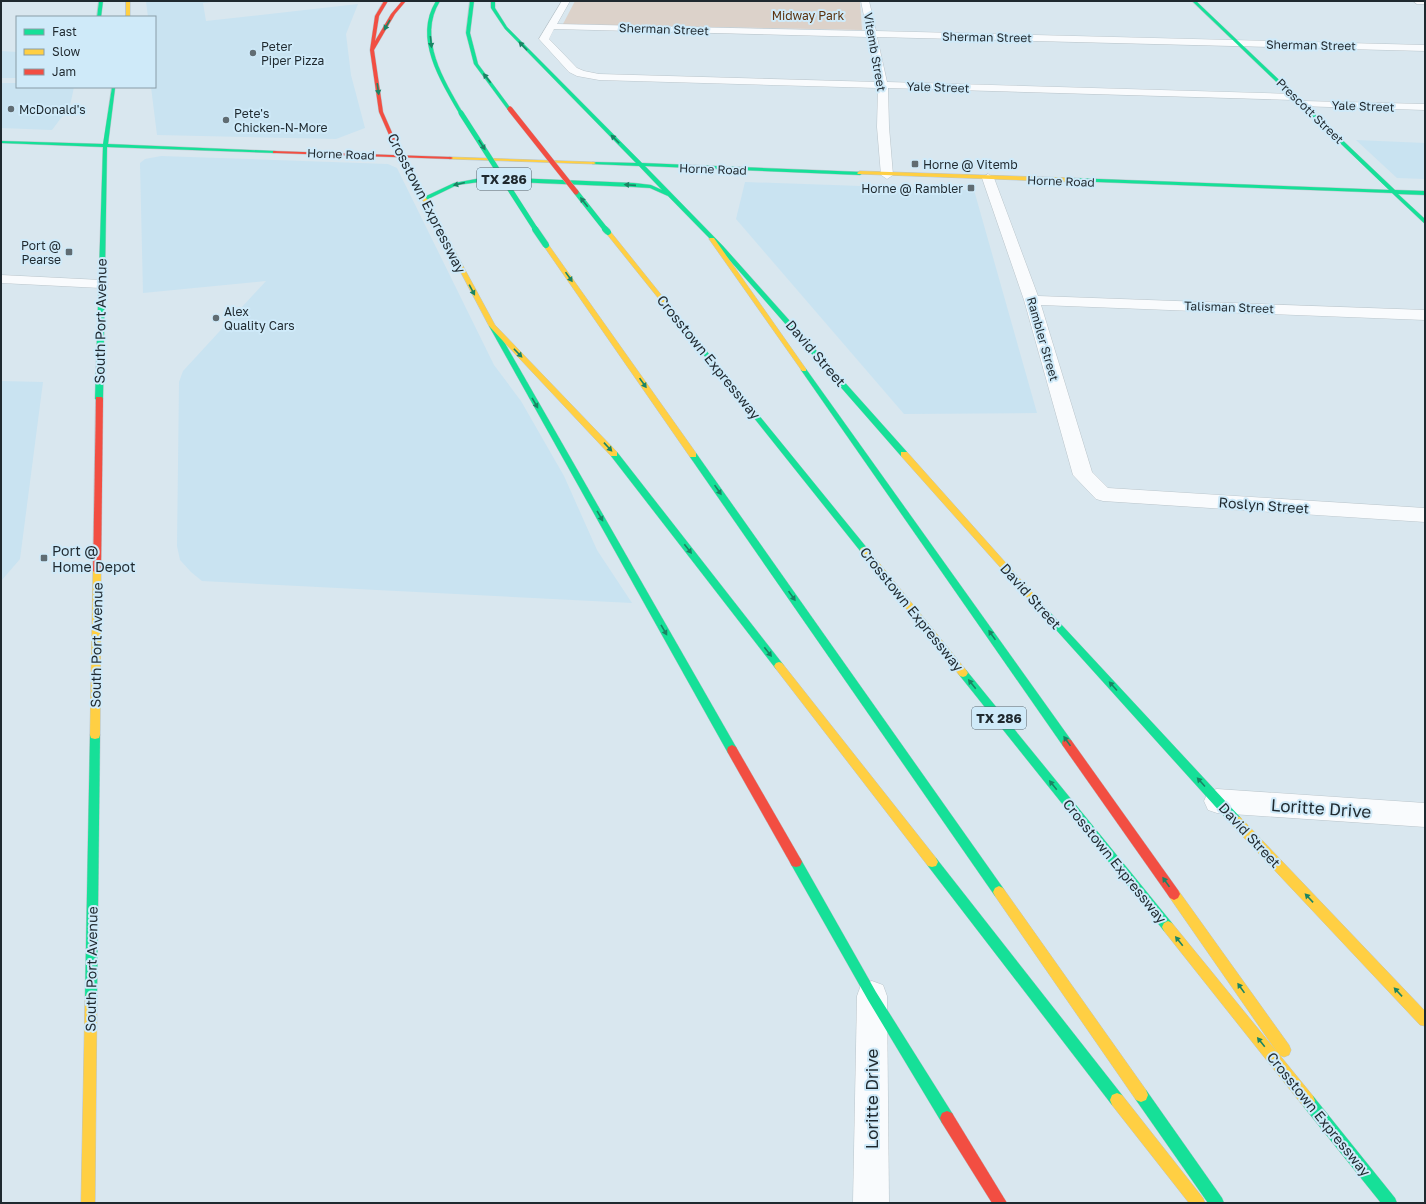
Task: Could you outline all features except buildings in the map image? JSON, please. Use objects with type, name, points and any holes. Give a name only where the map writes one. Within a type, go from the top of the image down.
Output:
[{"type":"main road","points":[[98,16],[101,1]]},
{"type":"main road","points":[[128,1],[128,16]]},
{"type":"main road","name":"Crosstown Expressway","points":[[386,1],[377,16],[372,50],[381,112],[401,156],[491,325],[872,996],[1000,1203]]},
{"type":"main road","points":[[372,50],[393,14],[404,1]]},
{"type":"main road","name":"TX 286","points":[[438,1],[429,19],[432,56],[445,85],[461,112],[546,245],[1217,1203]]},
{"type":"main road","name":"Crosstown Expressway","points":[[472,1],[468,33],[476,64],[510,109],[1391,1203]]},
{"type":"main road","name":"David Street","points":[[494,1],[493,8],[506,28],[712,238],[1015,579],[1218,801],[1425,1020]]},
{"type":"main road","name":"Prescott Street","points":[[1194,1],[1425,222]]},
{"type":"main road","name":"South Port Avenue","points":[[88,1203],[101,284],[105,146],[112,88]]},
{"type":"main road","name":"Horne Road","points":[[1,142],[887,175],[1425,193]]},
{"type":"main road","points":[[424,199],[456,184],[487,179],[634,185],[651,187],[668,194]]},
{"type":"main road","points":[[712,238],[1291,1060]]},
{"type":"main road","points":[[491,325],[612,452],[1198,1203]]},
{"type":"main road","points":[[1323,1105],[1391,1203]]},
{"type":"street","points":[[550,26],[566,1]]},
{"type":"street","name":"Vitemb Street","points":[[865,1],[883,86],[883,127],[887,175]]},
{"type":"street","points":[[1417,1],[1425,1]]},
{"type":"street","name":"Sherman Street","points":[[550,26],[1425,48]]},
{"type":"street","name":"Yale Street","points":[[550,26],[544,39],[573,70],[582,74],[599,77],[1298,100],[1425,107]]},
{"type":"street","name":"Rambler Street","points":[[988,178],[1032,300],[1083,475],[1103,494]]},
{"type":"street","points":[[1,279],[101,284]]},
{"type":"street","name":"Talisman Street","points":[[1032,300],[1425,315]]},
{"type":"street","name":"Roslyn Street","points":[[1103,494],[1425,515]]},
{"type":"street","name":"Loritte Drive","points":[[1218,801],[1425,815]]},
{"type":"street","name":"Loritte Drive","points":[[871,1203],[872,996]]},
{"type":"shaded area","points":[[146,1],[219,1],[203,3],[206,21],[358,4],[346,34],[351,75],[365,128],[336,139],[157,135],[151,88],[156,88],[156,16],[148,16]]},
{"type":"shaded area","points":[[1,51],[16,52],[16,78],[1,78]]},
{"type":"shaded area","points":[[1,83],[16,83],[16,88],[74,88],[70,106],[52,130],[1,128]]},
{"type":"shaded area","points":[[1356,140],[1425,143],[1425,179],[1397,178]]},
{"type":"shaded area","points":[[161,156],[388,164],[397,168],[494,365],[521,401],[564,476],[597,550],[632,603],[202,581],[191,572],[180,560],[177,546],[179,382],[183,371],[266,281],[143,293],[140,163],[145,159]]},
{"type":"shaded area","points":[[745,182],[974,190],[1037,413],[904,414],[736,219]]},
{"type":"shaded area","points":[[1,381],[43,382],[20,559],[1,581]]},
{"type":"green space","name":"Midway Park","points":[[575,1],[860,1],[862,30],[563,24]]},
{"type":"traffic: fast","points":[[99,16],[101,1]]},
{"type":"traffic: fast","points":[[438,1],[430,18],[428,29],[430,42],[437,67],[461,113]]},
{"type":"traffic: fast","points":[[472,1],[468,33],[476,64],[510,109]]},
{"type":"traffic: fast","points":[[493,1],[493,8],[506,28],[642,166]]},
{"type":"traffic: fast","points":[[1194,1],[1425,222]]},
{"type":"traffic: fast","points":[[99,399],[105,147],[113,88]]},
{"type":"traffic: fast","points":[[461,113],[546,245]]},
{"type":"traffic: fast","points":[[1,142],[275,152]]},
{"type":"traffic: fast","points":[[594,163],[860,173]]},
{"type":"traffic: fast","points":[[642,166],[721,247],[904,454]]},
{"type":"traffic: fast","points":[[424,199],[456,184],[487,179],[634,185],[651,187],[668,194]]},
{"type":"traffic: fast","points":[[1072,180],[1425,193]]},
{"type":"traffic: fast","points":[[576,192],[608,232]]},
{"type":"traffic: fast","points":[[492,326],[732,750]]},
{"type":"traffic: fast","points":[[685,328],[864,550]]},
{"type":"traffic: fast","points":[[804,370],[1067,743]]},
{"type":"traffic: fast","points":[[614,454],[779,666]]},
{"type":"traffic: fast","points":[[693,455],[999,892]]},
{"type":"traffic: fast","points":[[1043,610],[1236,821]]},
{"type":"traffic: fast","points":[[963,673],[1168,927]]},
{"type":"traffic: fast","points":[[91,998],[95,735]]},
{"type":"traffic: fast","points":[[796,862],[872,996],[947,1118]]},
{"type":"traffic: fast","points":[[932,862],[1117,1100]]},
{"type":"traffic: fast","points":[[1141,1095],[1217,1203]]},
{"type":"traffic: fast","points":[[1308,1101],[1390,1203]]},
{"type":"traffic: slow","points":[[128,1],[128,16]]},
{"type":"traffic: slow","points":[[395,144],[492,326]]},
{"type":"traffic: slow","points":[[451,158],[594,163]]},
{"type":"traffic: slow","points":[[860,173],[1072,180]]},
{"type":"traffic: slow","points":[[608,232],[685,328]]},
{"type":"traffic: slow","points":[[712,239],[804,370]]},
{"type":"traffic: slow","points":[[546,245],[693,455]]},
{"type":"traffic: slow","points":[[491,325],[614,454]]},
{"type":"traffic: slow","points":[[904,454],[1043,610]]},
{"type":"traffic: slow","points":[[864,550],[963,673]]},
{"type":"traffic: slow","points":[[95,735],[97,571]]},
{"type":"traffic: slow","points":[[779,666],[932,862]]},
{"type":"traffic: slow","points":[[1236,821],[1425,1020]]},
{"type":"traffic: slow","points":[[999,892],[1141,1095]]},
{"type":"traffic: slow","points":[[1174,894],[1284,1050]]},
{"type":"traffic: slow","points":[[1168,927],[1308,1101]]},
{"type":"traffic: slow","points":[[88,1203],[91,998]]},
{"type":"traffic: slow","points":[[1117,1100],[1198,1203]]},
{"type":"traffic: jam","points":[[386,1],[377,16],[372,50],[381,112],[395,144]]},
{"type":"traffic: jam","points":[[372,50],[393,14],[404,1]]},
{"type":"traffic: jam","points":[[510,109],[576,192]]},
{"type":"traffic: jam","points":[[275,152],[451,158]]},
{"type":"traffic: jam","points":[[97,571],[99,399]]},
{"type":"traffic: jam","points":[[1067,743],[1174,894]]},
{"type":"traffic: jam","points":[[732,750],[796,862]]},
{"type":"traffic: jam","points":[[947,1118],[1000,1203]]},
{"type":"place","name":"Peter Piper Pizza","points":[[253,53]]},
{"type":"place","name":"McDonald's","points":[[11,109]]},
{"type":"place","name":"Pete's Chicken-N-More","points":[[226,120]]},
{"type":"place","name":"Horne @ Vitemb","points":[[915,164]]},
{"type":"place","name":"Horne @ Rambler","points":[[971,188]]},
{"type":"place","name":"Port @ Pearse","points":[[69,252]]},
{"type":"place","name":"Alex Quality Cars","points":[[216,318]]},
{"type":"place","name":"Port @ Home Depot","points":[[44,558]]}]
